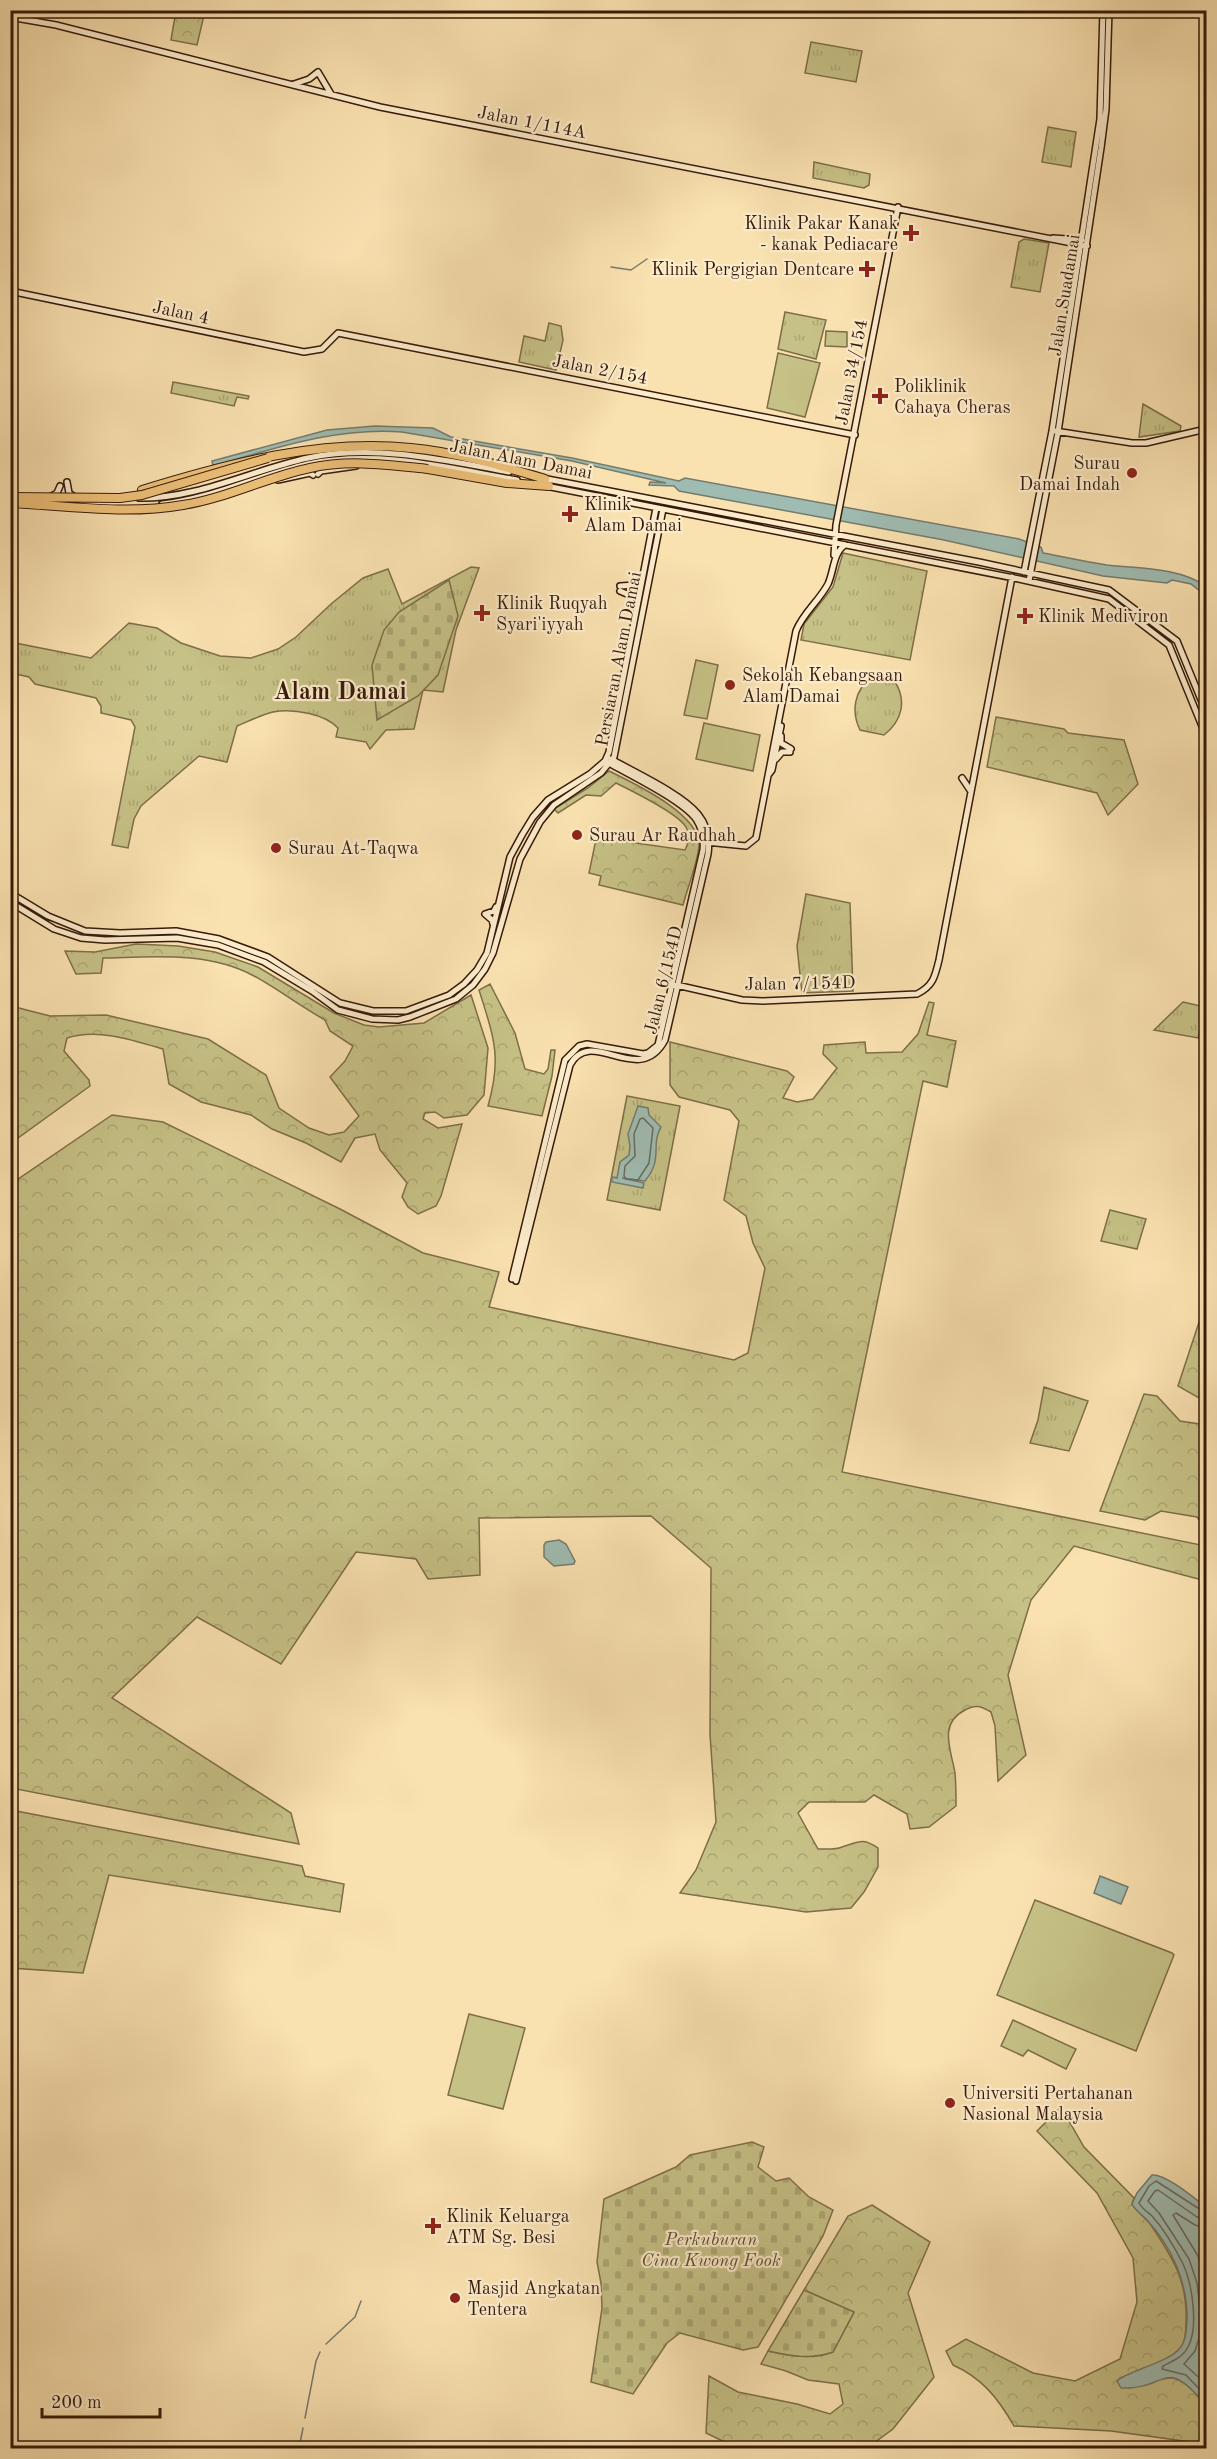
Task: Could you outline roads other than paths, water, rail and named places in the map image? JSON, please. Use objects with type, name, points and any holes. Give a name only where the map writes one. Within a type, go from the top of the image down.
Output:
[{"type":"highway","points":[[10,496],[120,498],[142,495],[268,458],[331,447],[373,445],[435,451],[547,482]]},
{"type":"highway","points":[[10,504],[101,510],[158,509],[207,500],[312,467],[359,462],[428,469],[507,483],[547,482]]},
{"type":"street","name":"Jalan Suadamai","points":[[1021,579],[1055,431],[1080,242],[1101,111],[1103,10]]},
{"type":"street","name":"Jalan Suadamai","points":[[1029,581],[1088,244],[1106,109],[1109,10]]},
{"type":"street","name":"Jalan 1/114A","points":[[10,17],[56,25],[331,94],[493,130],[898,207],[1068,243],[1080,242]]},
{"type":"street","points":[[294,84],[309,79],[318,72],[331,94]]},
{"type":"street","name":"Jalan 34/154","points":[[834,563],[836,525],[898,207]]},
{"type":"street","points":[[1060,237],[1076,236],[1083,227]]},
{"type":"street","name":"Jalan 1/114A","points":[[1051,238],[1060,237],[1088,244]]},
{"type":"street","points":[[1068,243],[1077,248],[1078,256]]},
{"type":"street","name":"Jalan 4","points":[[10,291],[304,352],[322,349],[339,333]]},
{"type":"street","name":"Jalan 2/154","points":[[339,333],[855,435]]},
{"type":"street","points":[[1055,431],[1132,443],[1146,443],[1206,429]]},
{"type":"street","name":"Jalan Alam Damai","points":[[10,496],[78,499],[145,498],[182,493],[308,458],[358,453],[428,457],[660,505],[835,534],[1109,590],[1177,641],[1206,712]]},
{"type":"street","points":[[251,480],[267,482],[310,473],[316,475],[321,471],[364,465],[374,459]]},
{"type":"street","name":"Jalan Alam Damai","points":[[10,504],[105,507],[166,504],[331,460],[374,459],[443,466],[547,482],[649,506],[660,505],[670,510],[1021,579],[1109,599],[1169,645],[1206,736]]},
{"type":"street","points":[[67,482],[69,493],[78,499]]},
{"type":"street","points":[[43,498],[55,495],[60,486]]},
{"type":"street","name":"Persiaran Alam Damai","points":[[10,902],[54,928],[81,938],[105,940],[177,938],[218,945],[264,962],[338,1010],[372,1018],[398,1020],[433,1010],[456,999],[473,985],[493,953],[520,859],[540,822],[554,806],[592,782],[611,761],[661,518],[660,505]]},
{"type":"street","name":"Persiaran Alam Damai","points":[[10,893],[48,916],[85,931],[176,932],[219,939],[268,957],[340,1003],[373,1011],[387,1013],[406,1011],[449,995],[477,970],[486,953],[510,856],[533,817],[548,800],[611,761],[654,520],[660,505]]},
{"type":"street","points":[[649,506],[654,520]]},
{"type":"street","points":[[661,518],[670,510]]},
{"type":"street","points":[[823,541],[831,546],[834,555]]},
{"type":"street","points":[[769,774],[771,752],[799,623],[826,586],[838,550],[846,545]]},
{"type":"street","points":[[636,615],[634,597],[620,589],[639,582],[645,568]]},
{"type":"street","points":[[970,790],[1014,569]]},
{"type":"street","points":[[1002,576],[1008,583],[1009,591]]},
{"type":"street","points":[[1009,591],[1021,579]]},
{"type":"street","points":[[773,763],[778,755],[791,750],[781,743],[780,716]]},
{"type":"street","points":[[709,841],[746,846],[754,840],[781,726]]},
{"type":"street","name":"Jalan 6/154D","points":[[611,761],[686,809],[700,825],[709,841],[708,854],[691,915],[680,978],[678,985],[658,1045],[648,1053],[634,1053],[587,1044],[579,1046],[565,1060],[514,1280],[573,1058],[587,1050],[636,1059],[650,1057],[661,1048],[665,1040],[676,995],[678,985],[691,915],[709,841]]},
{"type":"street","points":[[970,790],[963,777],[974,767]]},
{"type":"street","name":"Jalan 7/154D","points":[[678,985],[742,1000],[763,1001],[917,994],[929,988],[935,977],[939,960],[970,790]]},
{"type":"street","points":[[493,928],[492,920],[485,914],[494,911],[499,903]]},
{"type":"street","points":[[372,1018],[373,1011]]},
{"type":"water","points":[[375,426],[433,428],[451,437],[572,458],[679,481],[685,478],[1019,539],[1041,547],[1043,553],[1099,564],[1183,575],[1206,586],[1206,596],[1191,584],[1172,580],[1167,583],[1103,576],[944,540],[679,491],[674,486],[649,485],[650,482],[666,483],[572,461],[402,432],[354,433],[307,440],[213,466],[212,461],[327,430]]},
{"type":"water","points":[[638,1106],[648,1108],[649,1115],[661,1127],[654,1166],[645,1181],[622,1178],[644,1183],[643,1188],[612,1182],[612,1177],[617,1178],[620,1162],[629,1155],[628,1134]]},
{"type":"water","points":[[559,1540],[566,1544],[575,1561],[574,1564],[554,1566],[544,1557],[546,1542]]},
{"type":"water","points":[[1100,1876],[1128,1887],[1121,1904],[1094,1893]]},
{"type":"water","points":[[1152,2175],[1172,2182],[1206,2207],[1206,2405],[1181,2381],[1173,2378],[1165,2378],[1137,2387],[1121,2388],[1117,2381],[1175,2353],[1186,2334],[1187,2306],[1177,2267],[1164,2242],[1132,2204],[1137,2193]]},
{"type":"waterway","points":[[611,267],[631,270],[647,259]]},
{"type":"waterway","points":[[326,2344],[355,2317],[361,2301]]},
{"type":"waterway","points":[[305,2418],[316,2361],[320,2352]]},
{"type":"waterway","points":[[299,2448],[303,2428]]},
{"type":"place","name":"Klinik Pakar Kanak - kanak Pediacare","points":[[911,233]]},
{"type":"place","name":"Klinik Pergigian Dentcare","points":[[867,269]]},
{"type":"place","name":"Poliklinik Cahaya Cheras","points":[[880,396]]},
{"type":"place","name":"Surau Damai Indah","points":[[1132,473]]},
{"type":"place","name":"Klinik Alam Damai","points":[[570,514]]},
{"type":"place","name":"Klinik Ruqyah Syari'iyyah","points":[[482,613]]},
{"type":"place","name":"Klinik Mediviron","points":[[1025,616]]},
{"type":"place","name":"Sekolah Kebangsaan Alam Damai","points":[[730,685]]},
{"type":"place","name":"Surau Ar Raudhah","points":[[577,835]]},
{"type":"place","name":"Surau At-Taqwa","points":[[276,848]]},
{"type":"place","name":"Universiti Pertahanan Nasional Malaysia","points":[[950,2103]]},
{"type":"place","name":"Klinik Keluarga ATM Sg. Besi","points":[[433,2226]]},
{"type":"place","name":"Masjid Angkatan Tentera","points":[[455,2298]]},
{"type":"district","name":"Alam Damai","points":[[340,691]]},
{"type":"park label","name":"Perkuburan Cina Kwong Fook","points":[[711,2249]]}]
